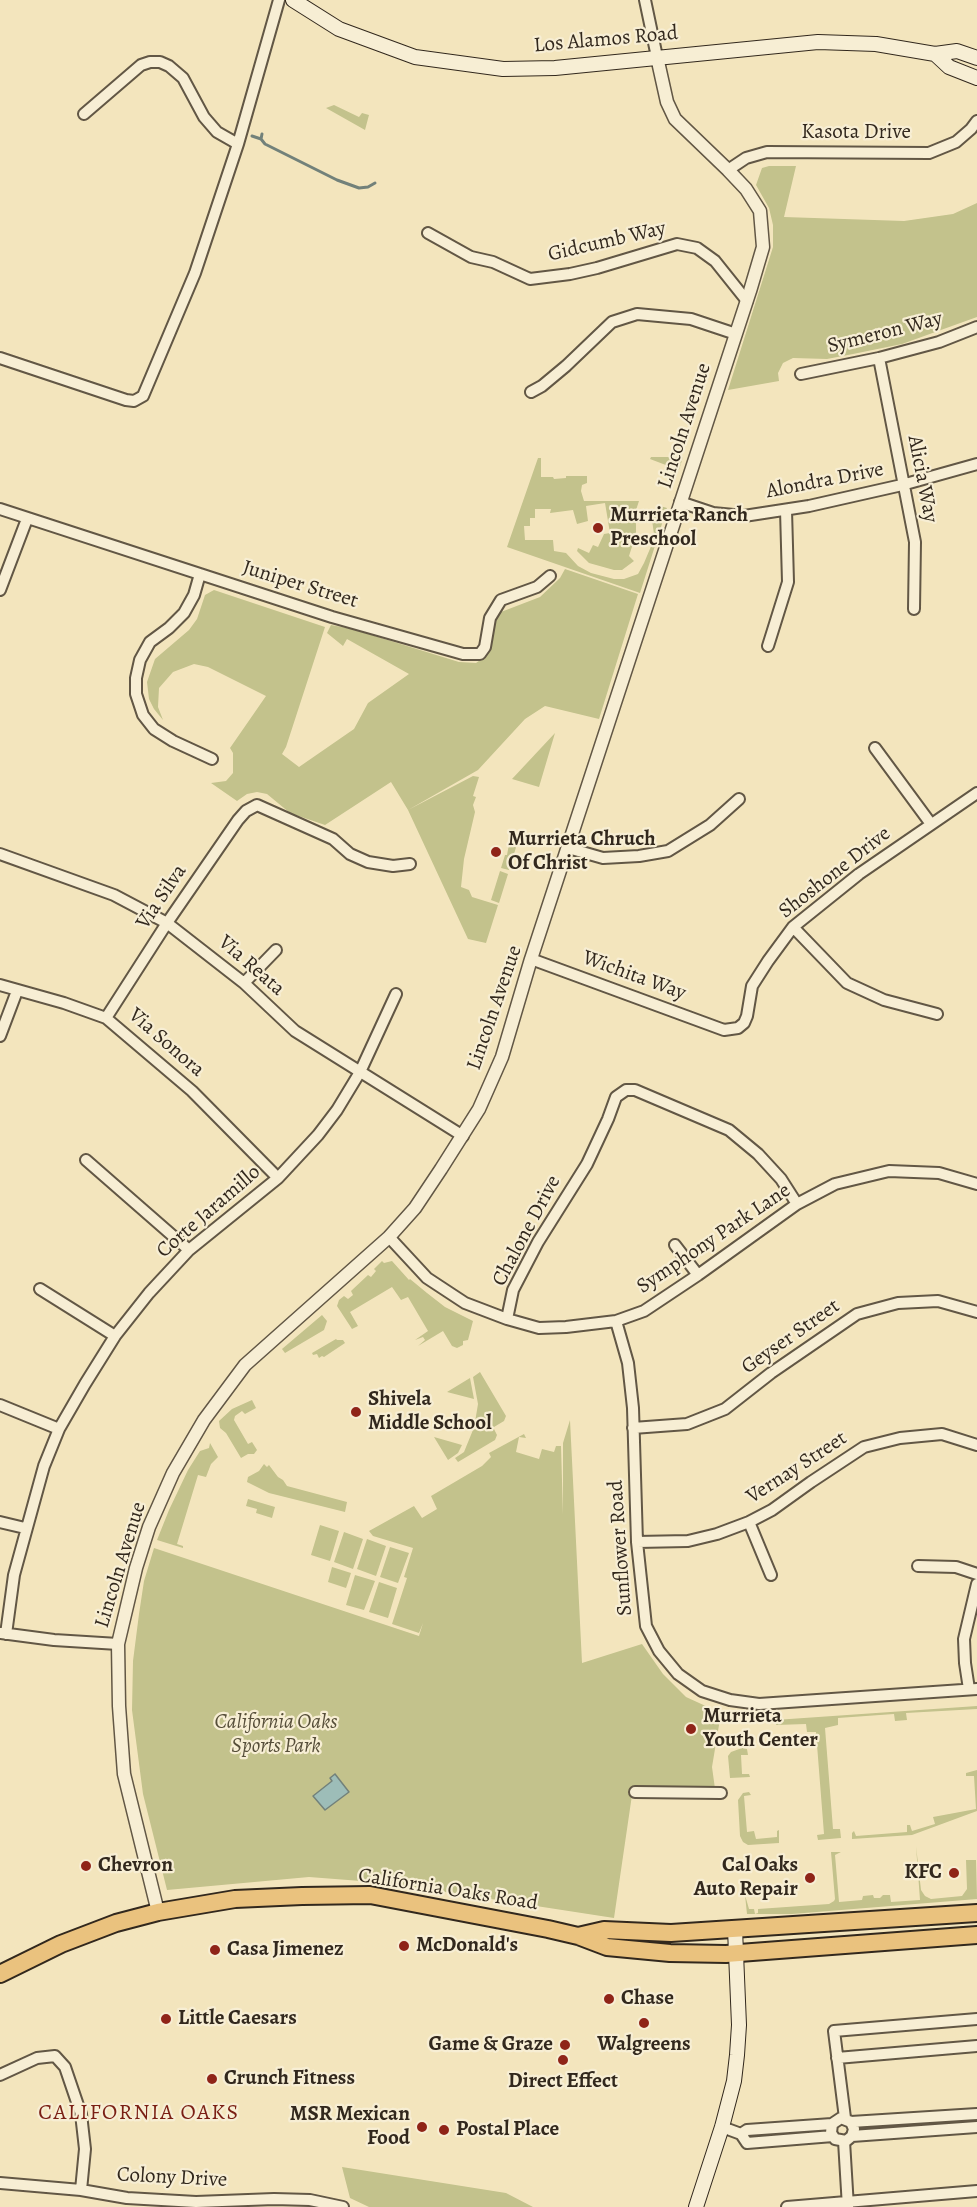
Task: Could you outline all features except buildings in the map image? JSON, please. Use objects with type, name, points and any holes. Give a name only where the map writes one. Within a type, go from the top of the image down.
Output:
[{"type":"main road","name":"Los Alamos Road","points":[[294,0],[339,29],[415,57],[503,69],[555,68],[818,42],[876,44],[935,54],[957,51],[977,58]]},
{"type":"main road","name":"Los Alamos Road","points":[[935,54],[949,67],[977,78]]},
{"type":"main road","name":"California Oaks Road","points":[[0,1974],[61,1944],[117,1923],[158,1912],[235,1899],[370,1895],[578,1936],[607,1947],[670,1953],[735,1952],[977,1935]]},
{"type":"main road","name":"California Oaks Road","points":[[578,1936],[604,1930],[671,1933],[977,1913]]},
{"type":"main road","points":[[696,2207],[734,2081],[739,2025],[735,1929]]},
{"type":"street","points":[[0,358],[126,400],[134,401],[143,396],[195,273],[238,144],[279,0]]},
{"type":"street","points":[[645,0],[657,57]]},
{"type":"street","name":"Lincoln Avenue","points":[[158,1912],[124,1774],[119,1706],[118,1644],[136,1568],[149,1527],[173,1473],[204,1420],[245,1365],[389,1238],[414,1208],[463,1136],[478,1109],[502,1057],[531,959],[763,247],[760,211],[746,189],[675,119],[667,102],[657,57]]},
{"type":"street","points":[[84,114],[141,65],[160,62],[169,66],[183,78],[204,117],[217,132],[238,144]]},
{"type":"street","name":"Kasota Drive","points":[[728,170],[746,158],[767,152],[929,153],[956,142],[977,121]]},
{"type":"street","name":"Gidcumb Way","points":[[428,233],[471,257],[493,262],[530,279],[597,268],[676,244],[697,248],[715,261],[747,301]]},
{"type":"street","points":[[531,392],[566,366],[612,322],[637,314],[691,319],[736,334]]},
{"type":"street","name":"Symeron Way","points":[[801,374],[879,358],[939,342],[977,327]]},
{"type":"street","name":"Alicia Way","points":[[879,358],[902,485],[915,542],[914,609]]},
{"type":"street","name":"Alondra Drive","points":[[680,502],[712,513],[744,516],[786,510],[902,485],[977,464]]},
{"type":"street","name":"Juniper Street","points":[[0,509],[332,616],[473,656],[480,654],[485,647],[490,618],[501,600],[537,587],[550,576]]},
{"type":"street","points":[[768,646],[788,582],[786,510]]},
{"type":"street","points":[[0,588],[27,519]]},
{"type":"street","points":[[200,574],[194,595],[184,613],[150,642],[140,660],[136,678],[136,694],[143,715],[154,729],[173,741],[212,759]]},
{"type":"street","points":[[875,748],[931,824]]},
{"type":"street","name":"Shoshone Drive","points":[[724,1030],[738,1028],[744,1023],[752,986],[793,927],[859,874],[977,793]]},
{"type":"street","points":[[568,848],[603,858],[639,856],[668,851],[710,825],[739,799]]},
{"type":"street","name":"Via Silva","points":[[106,1018],[167,923],[246,811],[258,806],[326,835],[350,854],[368,862],[393,866],[410,864]]},
{"type":"street","name":"Via Reata","points":[[0,854],[114,895],[167,923],[244,984],[295,1031],[463,1136]]},
{"type":"street","points":[[793,927],[848,983],[884,1000],[937,1014]]},
{"type":"street","points":[[244,984],[276,950]]},
{"type":"street","name":"Wichita Way","points":[[531,959],[724,1030]]},
{"type":"street","name":"Via Sonora","points":[[0,985],[64,1003],[106,1018],[192,1091],[278,1178]]},
{"type":"street","points":[[0,1036],[17,991]]},
{"type":"street","name":"Corte Jaramillo","points":[[3,1634],[25,1528],[44,1466],[59,1429],[115,1336],[149,1293],[189,1250],[278,1178],[324,1126],[360,1072],[396,994]]},
{"type":"street","name":"Chalone Drive","points":[[507,1319],[513,1290],[538,1242],[586,1164],[616,1097],[626,1090],[635,1090],[729,1130],[766,1162],[781,1179],[797,1204]]},
{"type":"street","points":[[86,1160],[189,1250]]},
{"type":"street","name":"Symphony Park Lane","points":[[389,1238],[427,1278],[465,1303],[507,1319],[539,1328],[616,1321],[644,1311],[797,1204],[835,1184],[889,1171],[939,1173],[977,1184]]},
{"type":"street","points":[[675,1245],[698,1275]]},
{"type":"street","points":[[40,1289],[115,1336]]},
{"type":"street","name":"Geyser Street","points":[[633,1428],[687,1424],[725,1409],[771,1373],[857,1314],[898,1303],[938,1301],[977,1312]]},
{"type":"street","name":"Sunflower Road","points":[[616,1321],[628,1363],[638,1542],[646,1626],[659,1651],[678,1674],[702,1691],[730,1700],[759,1704],[973,1689]]},
{"type":"street","points":[[0,1405],[59,1429]]},
{"type":"street","name":"Vernay Street","points":[[638,1542],[688,1541],[717,1534],[749,1522],[772,1510],[864,1447],[900,1438],[942,1434],[977,1445]]},
{"type":"street","points":[[0,1522],[25,1528]]},
{"type":"street","points":[[749,1522],[771,1575]]},
{"type":"street","points":[[918,1566],[956,1566],[977,1574]]},
{"type":"street","points":[[973,1689],[964,1663],[964,1640],[977,1584]]},
{"type":"street","points":[[3,1634],[118,1644]]},
{"type":"street","points":[[635,1791],[721,1793]]},
{"type":"street","points":[[848,2204],[848,2139],[854,2129],[848,2120],[834,2031],[977,2019]]},
{"type":"street","points":[[837,2058],[977,2046]]},
{"type":"street","points":[[0,2075],[37,2058],[55,2056],[65,2067],[81,2114],[85,2149],[81,2190]]},
{"type":"street","points":[[741,2134],[747,2130],[832,2124],[837,2119],[977,2114]]},
{"type":"street","points":[[832,2124],[832,2136]]},
{"type":"street","points":[[722,2127],[741,2134],[747,2143],[832,2136],[839,2141],[977,2127]]},
{"type":"street","points":[[771,2128],[772,2141]]},
{"type":"street","name":"Colony Drive","points":[[0,2183],[196,2204],[274,2199],[310,2200],[343,2207]]},
{"type":"street","points":[[787,2207],[848,2204],[977,2191]]},
{"type":"green space","points":[[334,105],[359,117],[362,113],[369,115],[365,130],[326,108]]},
{"type":"green space","points":[[796,166],[784,217],[904,221],[953,214],[977,203],[977,317],[902,344],[827,359],[793,358],[783,363],[778,373],[779,381],[728,390],[773,247],[773,225],[769,208],[756,185],[762,168]]},
{"type":"green space","points":[[651,457],[683,457],[679,470],[650,459]]},
{"type":"green space","points":[[538,458],[541,458],[541,477],[553,477],[554,479],[566,478],[566,476],[587,476],[587,483],[582,485],[581,491],[584,501],[639,501],[636,510],[636,534],[629,556],[634,561],[622,570],[589,563],[577,551],[578,548],[589,553],[593,545],[598,547],[604,534],[610,533],[605,503],[586,506],[588,521],[577,524],[573,510],[550,513],[551,509],[535,509],[535,518],[530,518],[530,526],[524,526],[525,540],[553,540],[554,551],[566,553],[578,566],[591,573],[614,579],[624,579],[638,574],[652,544],[654,534],[652,520],[657,505],[667,508],[640,593],[507,547]]},
{"type":"green space","points":[[565,569],[638,594],[599,719],[545,706],[525,719],[478,770],[408,810],[391,782],[325,825],[290,813],[267,794],[257,792],[247,794],[237,801],[211,783],[226,781],[233,773],[233,753],[230,748],[266,696],[208,667],[194,664],[173,672],[159,688],[158,707],[163,720],[149,699],[147,682],[155,659],[189,630],[197,619],[205,595],[214,590],[325,627],[282,754],[299,767],[354,729],[368,703],[409,674],[347,639],[343,646],[327,633],[331,625],[352,629],[459,662],[476,663],[486,656],[496,620],[501,612],[540,597],[560,578]]},
{"type":"green space","points":[[555,733],[539,787],[512,779]]},
{"type":"green space","points":[[473,776],[479,777],[473,796],[476,797],[473,805],[475,812],[464,859],[461,887],[469,890],[472,897],[498,905],[486,943],[468,939],[408,810]]},
{"type":"green space","points":[[516,838],[518,841],[509,870],[501,868],[505,855],[507,855],[510,839],[515,840]]},
{"type":"green space","points":[[500,871],[508,874],[499,903],[491,900]]},
{"type":"green space","points":[[382,1261],[384,1263],[392,1261],[409,1280],[445,1307],[473,1321],[468,1340],[463,1341],[463,1345],[457,1348],[452,1346],[443,1331],[418,1346],[425,1340],[423,1337],[415,1340],[428,1331],[408,1297],[401,1300],[392,1287],[350,1312],[358,1326],[352,1329],[337,1306],[339,1300],[344,1296],[348,1299],[353,1295],[351,1291],[368,1275],[371,1277],[376,1271],[374,1269]]},
{"type":"green space","points":[[322,1315],[327,1321],[324,1330],[285,1353],[282,1349]]},
{"type":"green space","points":[[336,1339],[343,1340],[345,1343],[324,1357],[319,1358],[317,1354],[313,1355],[312,1353]]},
{"type":"green space","points":[[480,1372],[506,1416],[504,1421],[494,1427],[475,1422],[478,1404],[473,1377]]},
{"type":"green space","points":[[470,1378],[474,1399],[447,1392]]},
{"type":"green space","points":[[252,1400],[256,1408],[245,1414],[242,1411],[235,1416],[234,1420],[248,1444],[252,1442],[257,1450],[254,1454],[241,1458],[226,1433],[220,1428],[219,1421],[232,1409]]},
{"type":"green space","name":"California Oaks Sports Park","points":[[570,1420],[582,1663],[642,1644],[663,1674],[686,1697],[721,1713],[712,1767],[716,1796],[632,1795],[614,1918],[387,1883],[309,1877],[167,1890],[143,1794],[132,1710],[133,1661],[139,1614],[144,1581],[154,1548],[419,1636],[423,1623],[419,1633],[392,1624],[407,1578],[404,1577],[413,1548],[373,1536],[369,1531],[414,1506],[422,1518],[437,1509],[431,1496],[482,1466],[491,1457],[489,1453],[524,1434],[526,1438],[519,1437],[516,1452],[539,1459],[542,1449],[554,1452],[556,1446],[561,1446],[563,1515],[563,1443]]},
{"type":"green space","points":[[475,1425],[494,1429],[497,1435],[495,1440],[458,1462],[455,1458],[464,1452]]},
{"type":"green space","points":[[434,1437],[462,1445],[458,1453],[448,1460]]},
{"type":"green space","points":[[210,1443],[218,1457],[211,1464],[206,1477],[198,1475],[177,1544],[183,1548],[157,1540],[188,1470],[200,1451],[209,1448]]},
{"type":"green space","points":[[264,1464],[267,1467],[269,1465],[287,1486],[347,1502],[345,1512],[269,1493],[247,1482],[248,1477],[259,1471]]},
{"type":"green space","points":[[248,1499],[275,1507],[272,1518],[256,1513],[257,1509],[246,1506]]},
{"type":"green space","points":[[320,1525],[339,1531],[330,1561],[311,1555]]},
{"type":"green space","points":[[344,1532],[363,1539],[353,1569],[334,1562]]},
{"type":"green space","points":[[367,1539],[386,1546],[376,1576],[357,1569]]},
{"type":"green space","points":[[390,1547],[409,1553],[398,1583],[380,1577]]},
{"type":"green space","points":[[332,1567],[351,1573],[346,1588],[328,1582]]},
{"type":"green space","points":[[355,1575],[375,1581],[364,1610],[346,1605]]},
{"type":"green space","points":[[379,1582],[397,1588],[388,1618],[369,1612]]},
{"type":"green space","points":[[977,1706],[977,1709],[906,1713],[907,1720],[895,1721],[894,1714],[838,1718],[838,1725],[825,1728],[833,1829],[840,1829],[841,1838],[818,1840],[817,1835],[824,1834],[816,1732],[807,1732],[806,1724],[776,1725],[775,1720]]},
{"type":"green space","points":[[742,1748],[747,1749],[748,1755],[741,1755],[742,1774],[749,1774],[750,1777],[730,1778],[728,1756],[731,1752]]},
{"type":"green space","points":[[977,1770],[977,1811],[912,1835],[852,1839],[854,1831],[856,1836],[907,1832],[907,1825],[910,1825],[912,1831],[935,1824],[933,1817],[976,1809],[974,1776],[966,1776],[966,1773]]},
{"type":"green space","points":[[749,1792],[751,1795],[744,1796],[747,1832],[754,1831],[756,1839],[777,1837],[779,1830],[779,1843],[748,1845],[743,1842],[740,1836],[738,1800],[743,1793]]},
{"type":"green space","points":[[916,1846],[921,1890],[931,1899],[962,1896],[967,1889],[966,1860],[976,1860],[977,1899],[792,1914],[755,1914],[758,1913],[758,1909],[829,1904],[834,1901],[831,1852],[841,1852],[835,1855],[839,1902],[862,1900],[863,1896],[873,1895],[874,1898],[880,1898],[883,1895],[890,1895],[891,1902],[920,1900]]},
{"type":"green space","points":[[745,1895],[749,1909],[754,1909],[755,1914],[747,1914]]},
{"type":"green space","points":[[342,2167],[506,2193],[533,2207],[369,2207],[350,2198]]},
{"type":"water","points":[[335,1774],[349,1792],[325,1810],[313,1796],[332,1781],[330,1778]]},
{"type":"waterway","points":[[262,134],[261,139],[265,144],[337,180],[359,188],[375,183]]},
{"type":"waterway","points":[[252,136],[261,139]]},
{"type":"place","name":"Murrieta Ranch Preschool","points":[[598,528]]},
{"type":"place","name":"Murrieta Chruch Of Christ","points":[[496,852]]},
{"type":"place","name":"Shivela Middle School","points":[[356,1412]]},
{"type":"place","name":"Murrieta Youth Center","points":[[691,1729]]},
{"type":"place","name":"Chevron","points":[[86,1866]]},
{"type":"place","name":"KFC","points":[[954,1873]]},
{"type":"place","name":"Cal Oaks Auto Repair","points":[[810,1878]]},
{"type":"place","name":"McDonald's","points":[[404,1946]]},
{"type":"place","name":"Casa Jimenez","points":[[215,1950]]},
{"type":"place","name":"Chase","points":[[609,1999]]},
{"type":"place","name":"Little Caesars","points":[[166,2019]]},
{"type":"place","name":"Walgreens","points":[[644,2023]]},
{"type":"place","name":"Game & Graze","points":[[565,2045]]},
{"type":"place","name":"Direct Effect","points":[[563,2060]]},
{"type":"place","name":"Crunch Fitness","points":[[212,2079]]},
{"type":"place","name":"MSR Mexican Food","points":[[422,2127]]},
{"type":"place","name":"Postal Place","points":[[444,2130]]},
{"type":"district","name":"CALIFORNIA OAKS","points":[[139,2114]]}]
